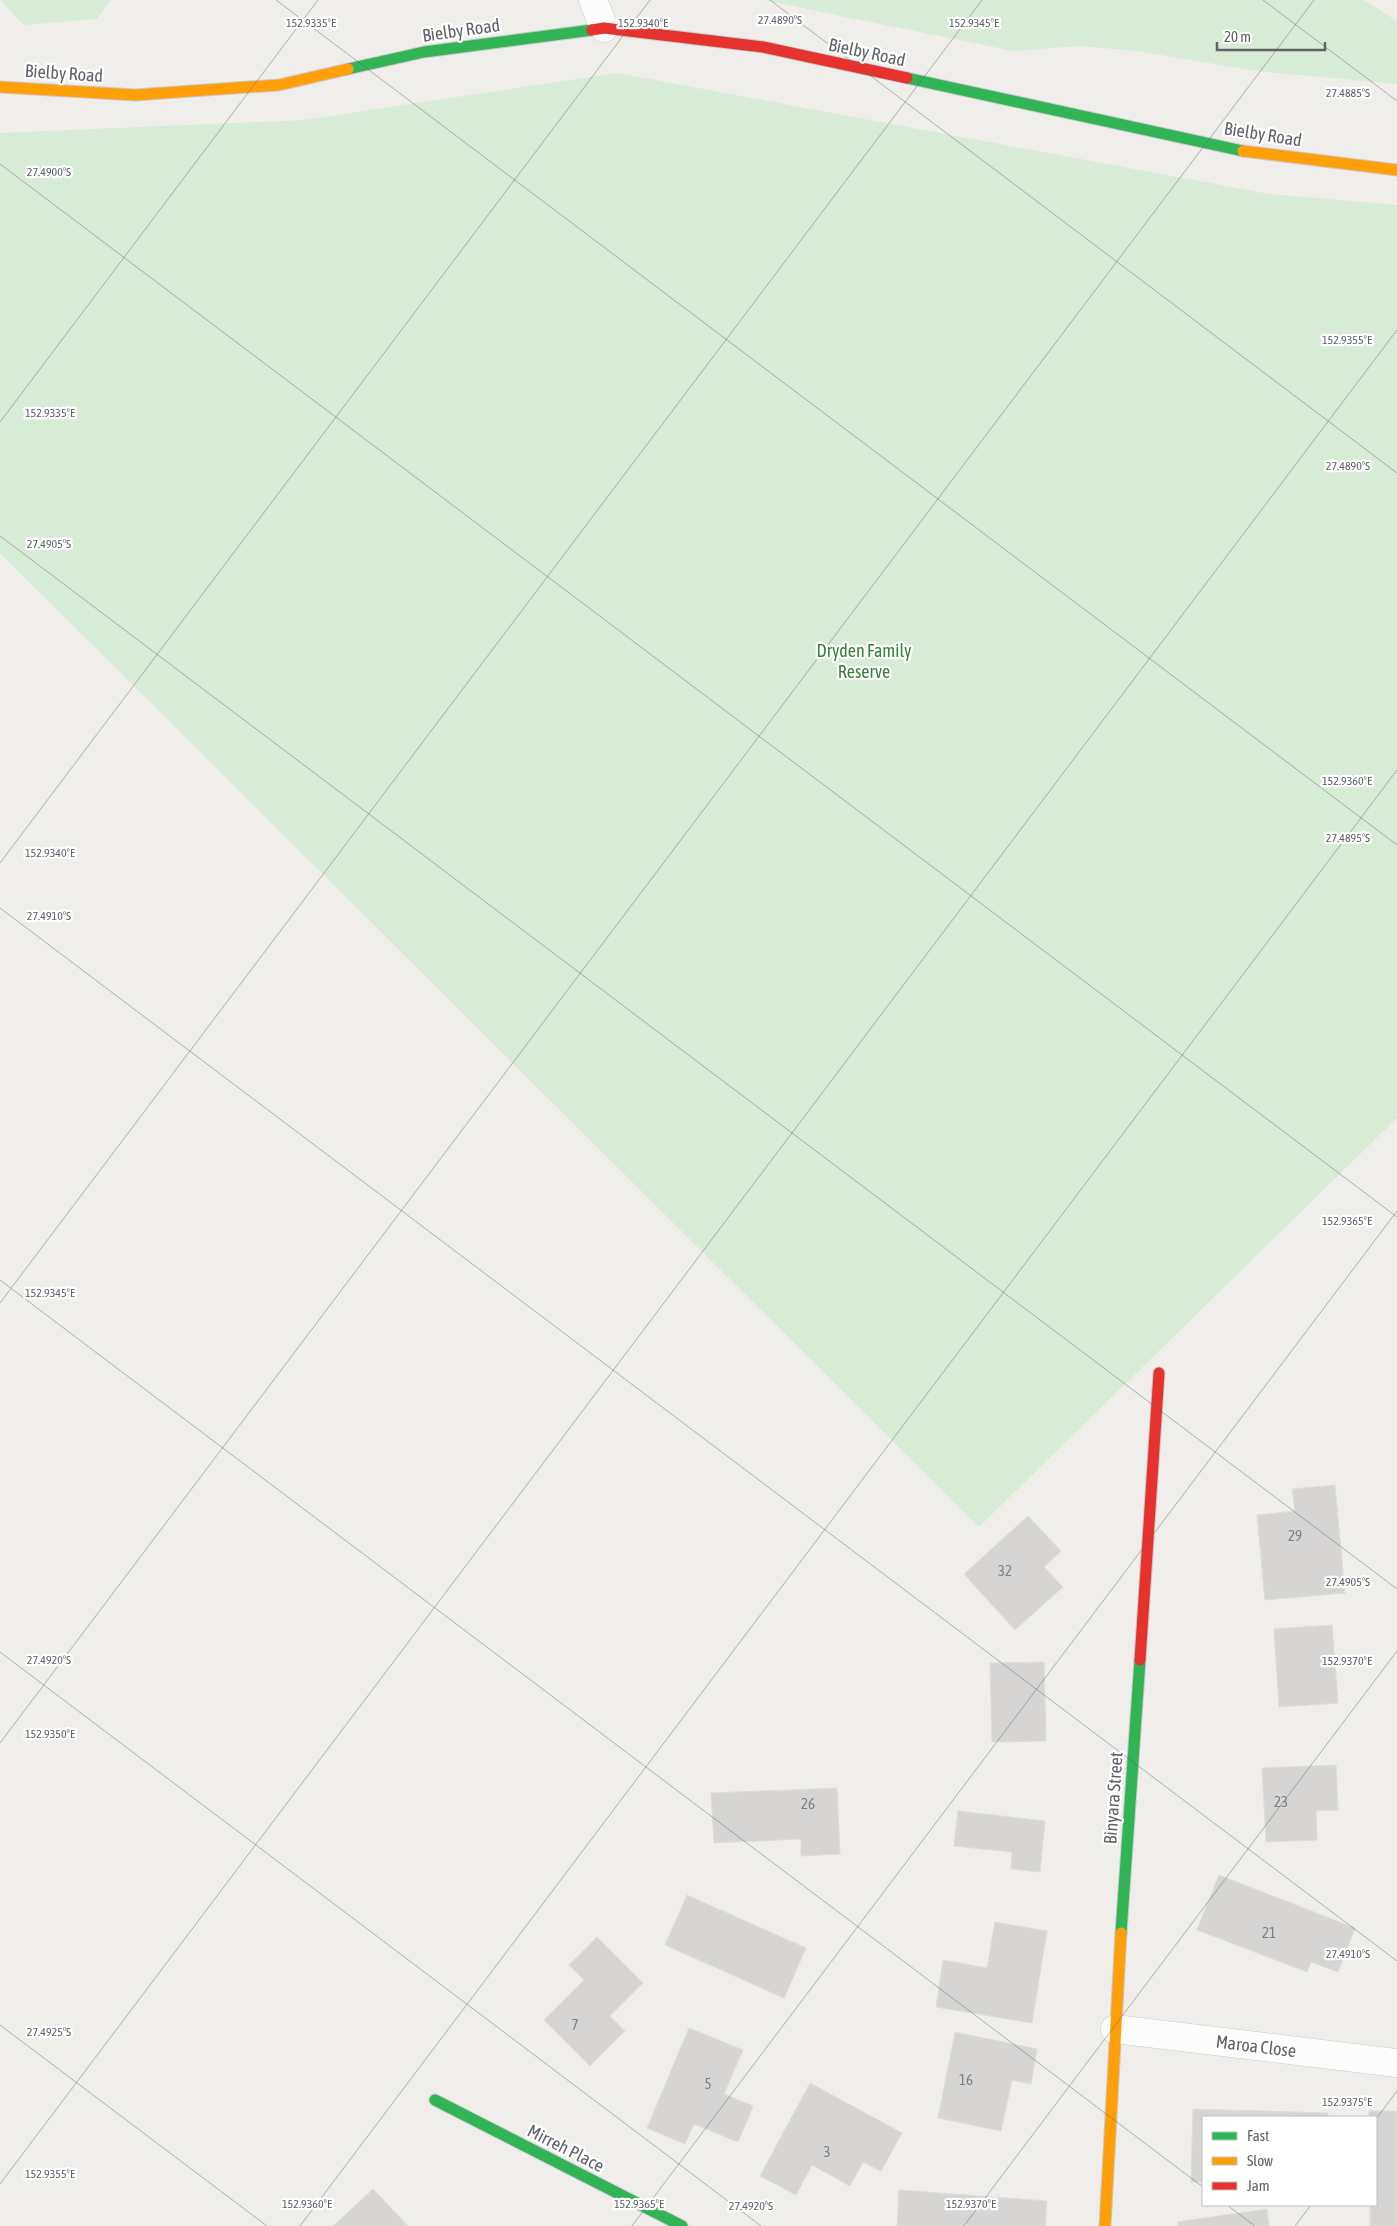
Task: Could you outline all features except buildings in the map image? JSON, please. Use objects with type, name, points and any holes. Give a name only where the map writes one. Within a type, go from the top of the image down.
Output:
[{"type":"street","points":[[593,0],[604,28]]},
{"type":"street","name":"Bielby Road","points":[[0,87],[135,95],[279,85],[424,52],[604,28],[763,47],[1258,154],[1397,170]]},
{"type":"street","name":"Binyara Street","points":[[1105,2226],[1115,2029],[1159,1374]]},
{"type":"street","name":"Maroa Close","points":[[1115,2029],[1397,2063]]},
{"type":"street","name":"Mirreh Place","points":[[435,2100],[682,2226]]},
{"type":"green space","points":[[0,0],[111,0],[97,19],[24,25]]},
{"type":"green space","points":[[763,0],[1364,0],[1397,21],[1397,84],[1257,71],[1137,51],[1080,46],[1013,51]]},
{"type":"green space","name":"Dryden Family Reserve","points":[[617,73],[1269,194],[1397,205],[1397,1118],[979,1527],[0,553],[0,133],[304,120]]},
{"type":"traffic: fast","points":[[348,69],[424,52],[592,30]]},
{"type":"traffic: fast","points":[[907,78],[1243,151]]},
{"type":"traffic: fast","points":[[1121,1933],[1140,1660]]},
{"type":"traffic: fast","points":[[435,2100],[682,2226]]},
{"type":"traffic: slow","points":[[0,87],[135,95],[279,85],[348,69]]},
{"type":"traffic: slow","points":[[1243,151],[1397,170]]},
{"type":"traffic: slow","points":[[1105,2226],[1121,1933]]},
{"type":"traffic: jam","points":[[592,30],[604,28],[763,47],[907,78]]},
{"type":"traffic: jam","points":[[1140,1660],[1159,1373]]}]
